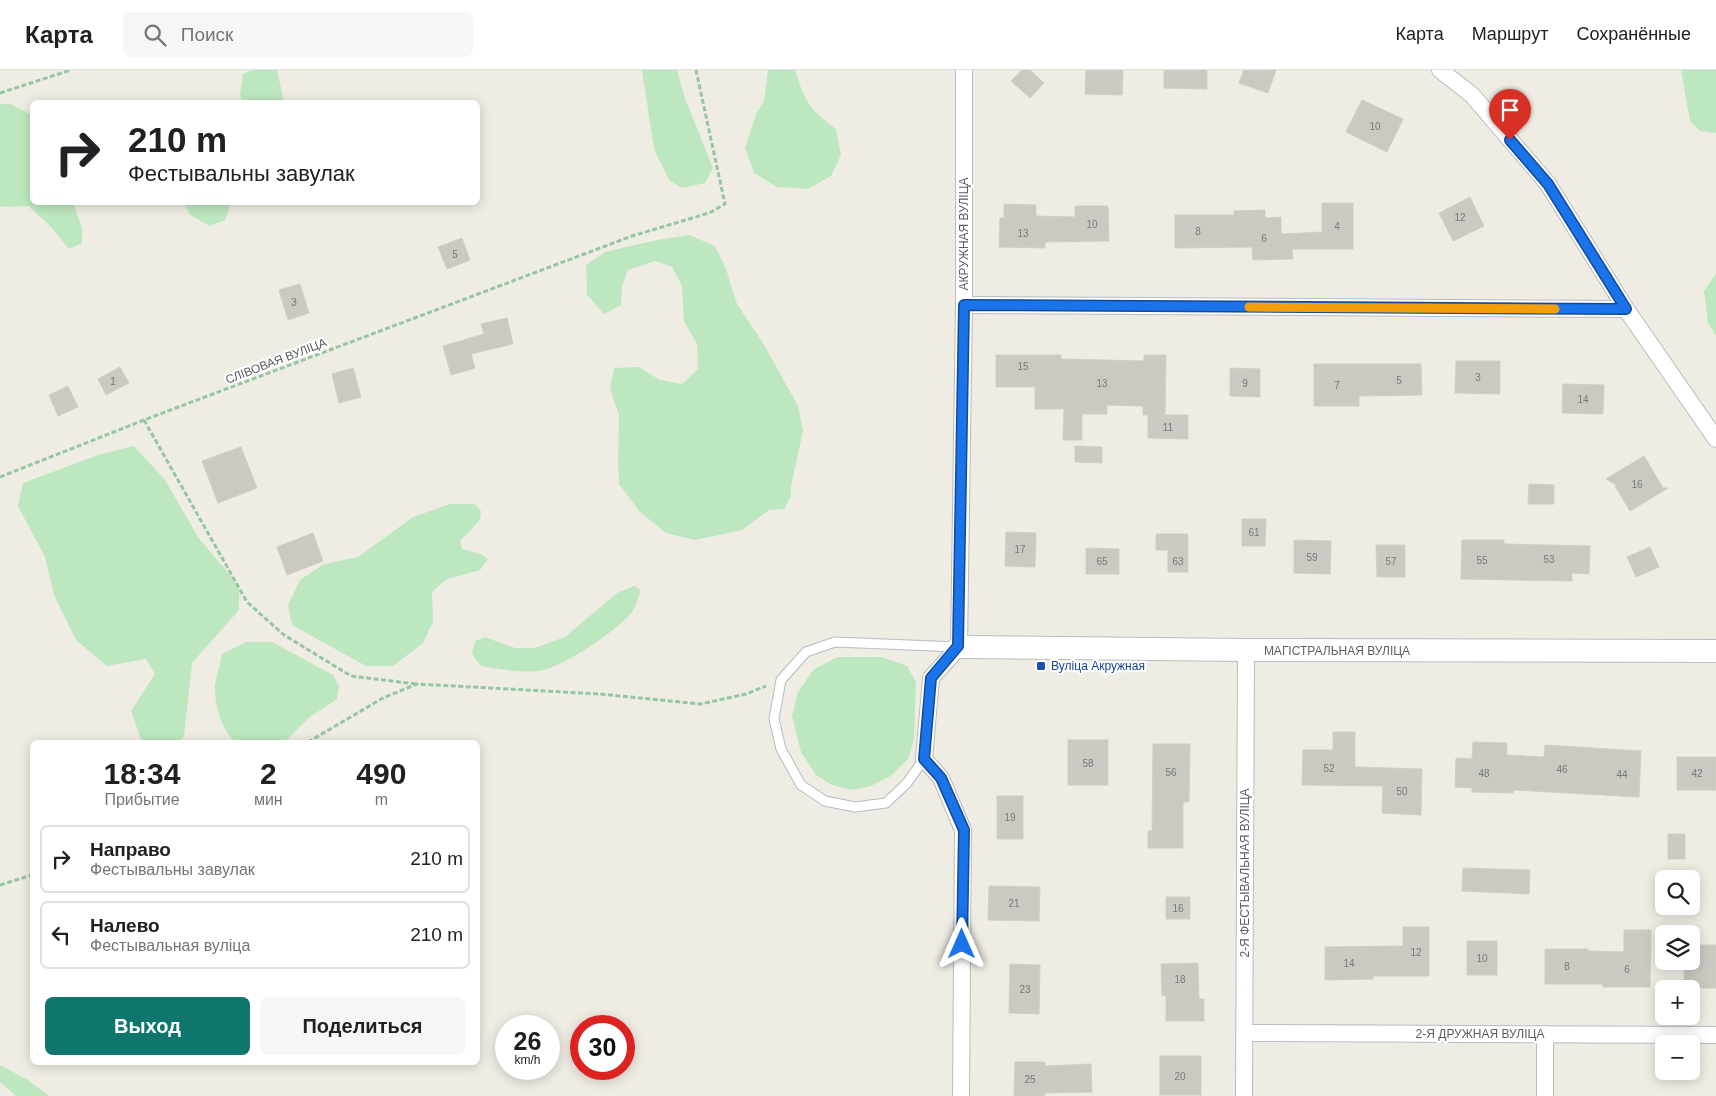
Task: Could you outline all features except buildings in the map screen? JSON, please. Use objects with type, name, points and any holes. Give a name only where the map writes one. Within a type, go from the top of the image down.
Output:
[{"type":"street","name":"АКРУЖНАЯ ВУЛІЦА","points":[[958,646],[964,305],[964,70]]},
{"type":"street","points":[[1440,70],[1472,95],[1548,184],[1626,309],[1716,439]]},
{"type":"street","points":[[964,305],[1626,309]]},
{"type":"street","points":[[958,646],[931,678],[924,759],[941,778],[964,830],[961,1096]]},
{"type":"street","name":"МАГІСТРАЛЬНАЯ ВУЛІЦА","points":[[958,646],[1246,650],[1716,651]]},
{"type":"street","name":"2-Я ФЕСТЫВАЛЬНАЯ ВУЛІЦА","points":[[1244,1096],[1246,650]]},
{"type":"street","name":"2-Я ДРУЖНАЯ ВУЛІЦА","points":[[1245,1033],[1716,1035]]},
{"type":"street","points":[[1545,1034],[1545,1096]]},
{"type":"lane","points":[[924,759],[906,784],[886,803],[855,806],[825,801],[801,785],[781,749],[774,719],[781,680],[806,652],[835,642],[958,646]]},
{"type":"path","points":[[0,93],[71,70]]},
{"type":"path","name":"СЛІВОВАЯ ВУЛІЦА","points":[[0,477],[144,420],[632,236],[709,213],[725,204],[696,70]]},
{"type":"path","points":[[144,420],[247,602],[284,635],[351,676],[417,684],[600,694],[701,704],[746,694],[781,680]]},
{"type":"path","points":[[311,740],[382,698],[417,684]]},
{"type":"path","points":[[0,885],[30,876]]},
{"type":"green space","points":[[251,70],[277,70],[284,100],[242,100],[240,94],[243,74]]},
{"type":"green space","points":[[642,70],[677,70],[685,98],[713,168],[705,183],[682,188],[669,180],[654,149]]},
{"type":"green space","points":[[768,70],[795,70],[809,104],[836,129],[841,155],[831,176],[808,189],[777,187],[754,173],[745,148],[756,114],[764,101]]},
{"type":"green space","points":[[1681,70],[1716,70],[1716,133],[1700,131],[1690,121]]},
{"type":"green space","points":[[0,104],[11,104],[30,114],[30,205],[74,205],[82,228],[82,243],[69,249],[52,228],[29,206],[0,207]]},
{"type":"green space","points":[[185,205],[230,205],[225,220],[210,226],[190,215]]},
{"type":"green space","points":[[689,235],[715,246],[726,269],[737,304],[763,343],[798,406],[803,431],[791,486],[791,496],[784,509],[769,510],[742,530],[695,540],[666,533],[640,512],[619,484],[619,415],[610,389],[614,368],[639,367],[660,380],[682,384],[698,369],[697,344],[684,321],[682,286],[672,267],[655,261],[628,270],[622,286],[621,305],[604,314],[587,295],[586,265],[605,252]]},
{"type":"green space","points":[[1716,274],[1716,336],[1708,323],[1704,291]]},
{"type":"green space","points":[[134,446],[165,480],[198,537],[239,586],[239,610],[192,663],[182,740],[141,740],[131,711],[155,674],[146,659],[107,666],[76,640],[54,595],[45,557],[18,506],[23,483],[101,454]]},
{"type":"green space","points":[[450,504],[475,504],[481,511],[480,520],[460,541],[462,549],[480,554],[488,559],[480,570],[447,579],[432,592],[433,622],[423,643],[393,666],[366,666],[292,625],[288,605],[300,580],[324,564],[358,557],[413,517]]},
{"type":"green space","points":[[634,586],[641,590],[632,612],[625,619],[603,638],[549,669],[525,671],[481,666],[472,654],[475,641],[485,637],[515,648],[535,648],[565,637],[617,593]]},
{"type":"green space","points":[[246,642],[272,642],[333,675],[339,686],[337,699],[310,717],[286,740],[234,740],[227,733],[223,725],[216,700],[215,685],[222,654]]},
{"type":"green space","points":[[838,657],[882,657],[907,666],[916,682],[914,740],[908,759],[891,776],[871,786],[853,790],[832,785],[816,775],[801,752],[792,716],[798,692],[814,669]]},
{"type":"green space","points":[[0,1065],[28,1080],[49,1096],[16,1096],[0,1082]]},
{"type":"slow traffic","points":[[1249,307],[1555,309]]},
{"type":"place","name":"Вуліца Акружная","points":[[1041,666]]},
{"type":"route","points":[[962,944],[964,830],[941,778],[924,759],[931,678],[958,646],[964,305],[1626,309],[1548,184],[1510,140]]}]
